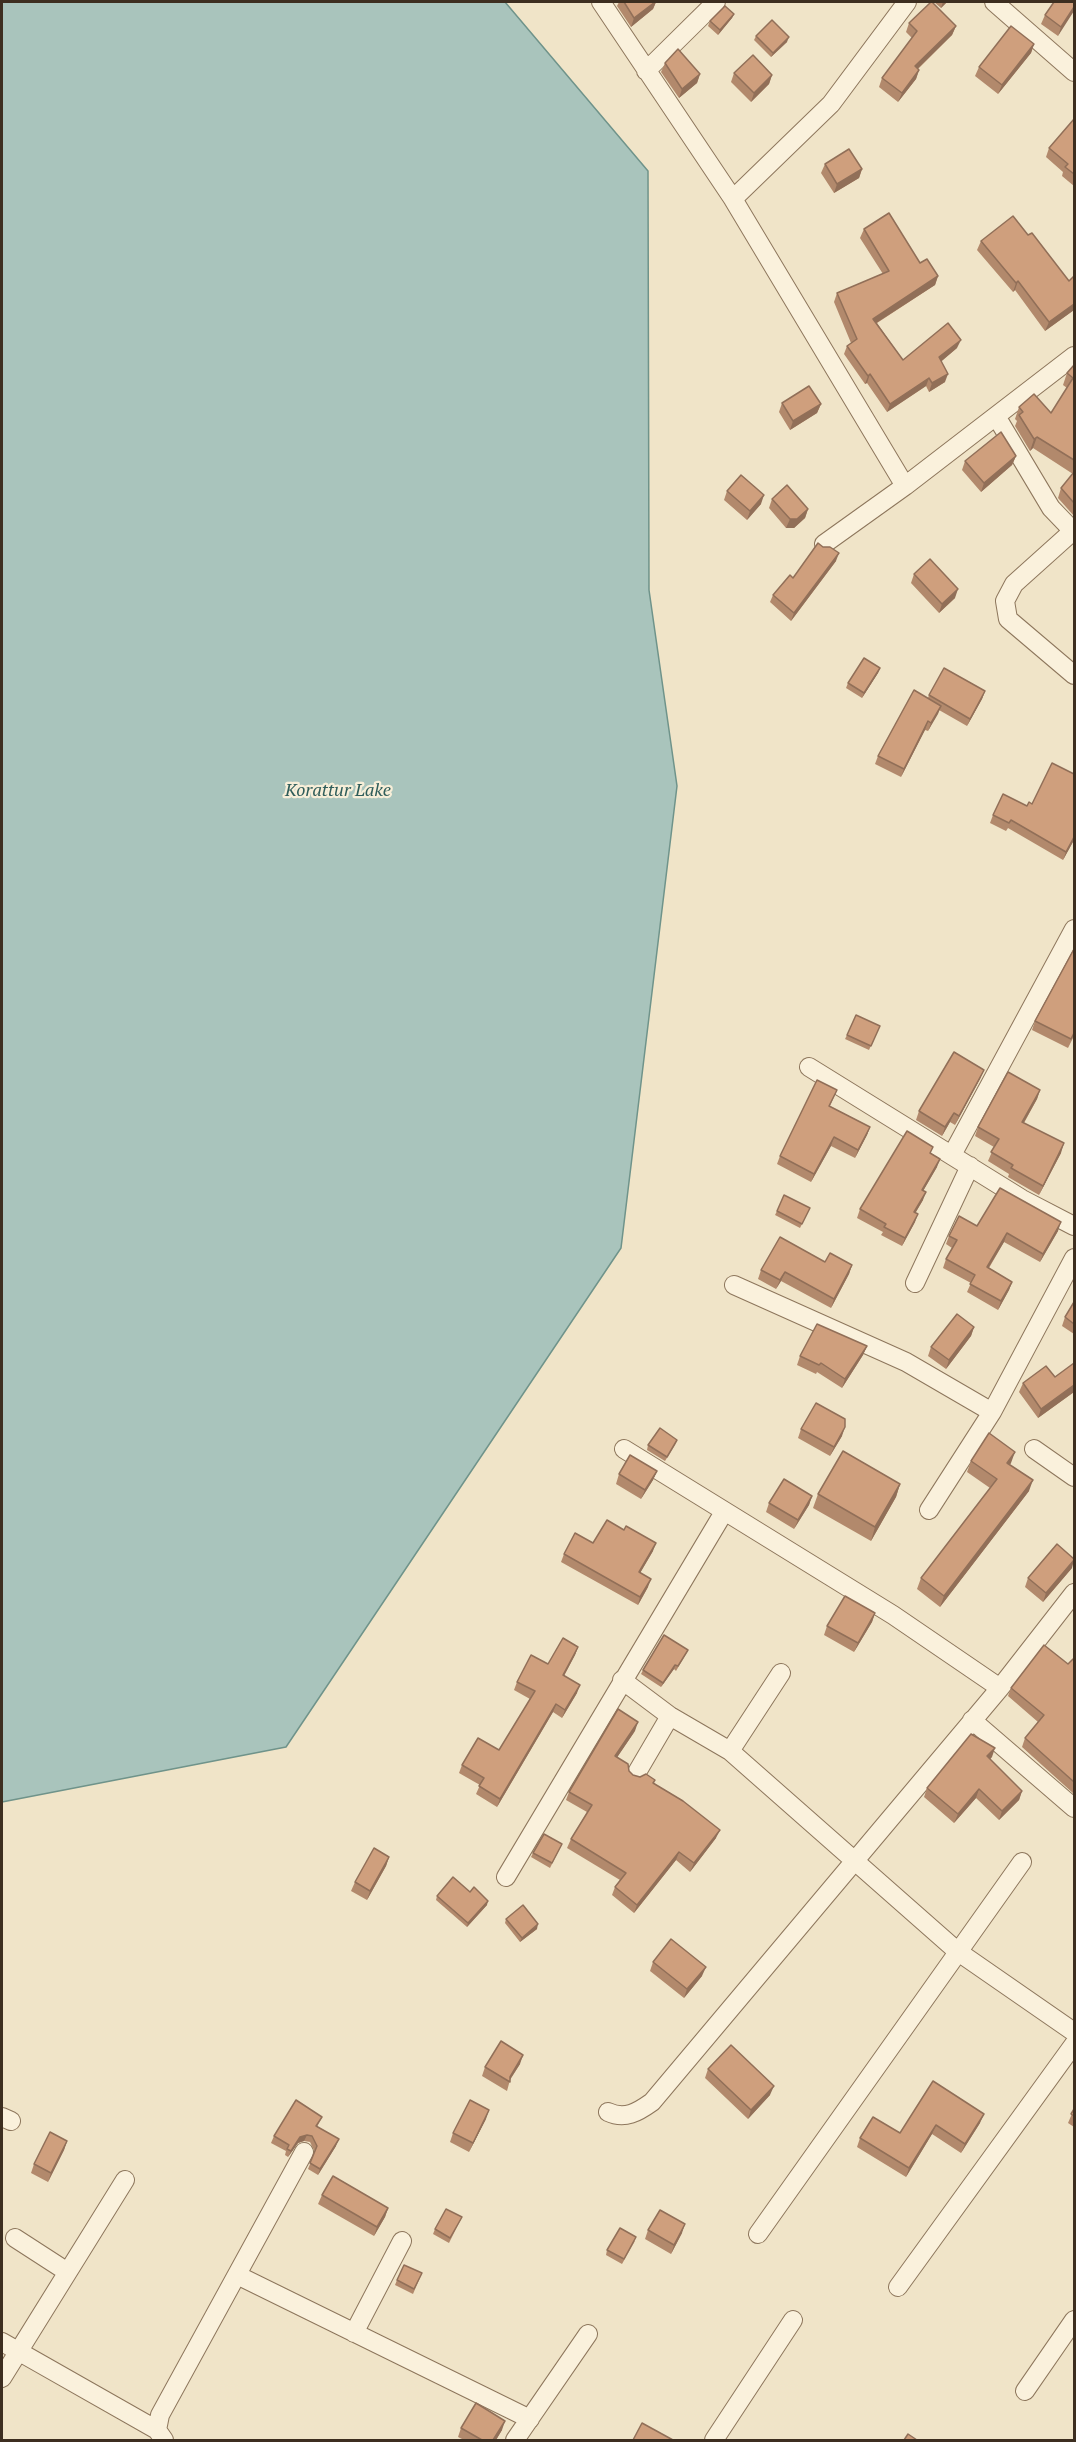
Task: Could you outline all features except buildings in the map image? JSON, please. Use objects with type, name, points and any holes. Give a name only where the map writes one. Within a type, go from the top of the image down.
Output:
[{"type":"street","points":[[601,2],[733,199],[905,486]]},
{"type":"street","points":[[646,72],[716,2]]},
{"type":"street","points":[[733,199],[831,104],[907,2]]},
{"type":"street","points":[[994,2],[1074,72]]},
{"type":"street","points":[[824,544],[905,486],[1074,356]]},
{"type":"street","points":[[996,416],[1051,508],[1074,532],[1014,584],[1005,601],[1008,619],[1074,675]]},
{"type":"street","points":[[952,1155],[1074,929]]},
{"type":"street","points":[[810,1067],[1022,1199],[1074,1226]]},
{"type":"street","points":[[915,1283],[970,1166]]},
{"type":"street","points":[[928,1510],[992,1412],[1074,1258]]},
{"type":"street","points":[[734,1285],[906,1362],[992,1412]]},
{"type":"street","points":[[624,1449],[893,1616],[1000,1688]]},
{"type":"street","points":[[1034,1449],[1074,1477]]},
{"type":"street","points":[[506,1877],[724,1512]]},
{"type":"street","points":[[608,2112],[618,2116],[628,2115],[652,2102],[1000,1688],[1074,1593]]},
{"type":"street","points":[[730,1751],[781,1673]]},
{"type":"street","points":[[622,1680],[670,1716],[730,1751],[957,1951],[1074,2032]]},
{"type":"street","points":[[636,1774],[670,1716]]},
{"type":"street","points":[[972,1720],[1074,1808]]},
{"type":"street","points":[[758,2234],[1022,1862]]},
{"type":"street","points":[[898,2287],[1074,2044]]},
{"type":"street","points":[[161,2435],[160,2415],[304,2152]]},
{"type":"street","points":[[2,2378],[66,2271],[125,2180]]},
{"type":"street","points":[[15,2238],[66,2271]]},
{"type":"street","points":[[354,2332],[402,2241]]},
{"type":"street","points":[[237,2275],[530,2419]]},
{"type":"street","points":[[714,2440],[794,2320]]},
{"type":"street","points":[[1025,2391],[1074,2320]]},
{"type":"street","points":[[515,2440],[588,2334]]},
{"type":"street","points":[[2,2342],[161,2435]]},
{"type":"water","name":"Korattur Lake","points":[[2,2],[505,2],[648,171],[649,590],[677,786],[621,1248],[286,1747],[2,1802]]}]
